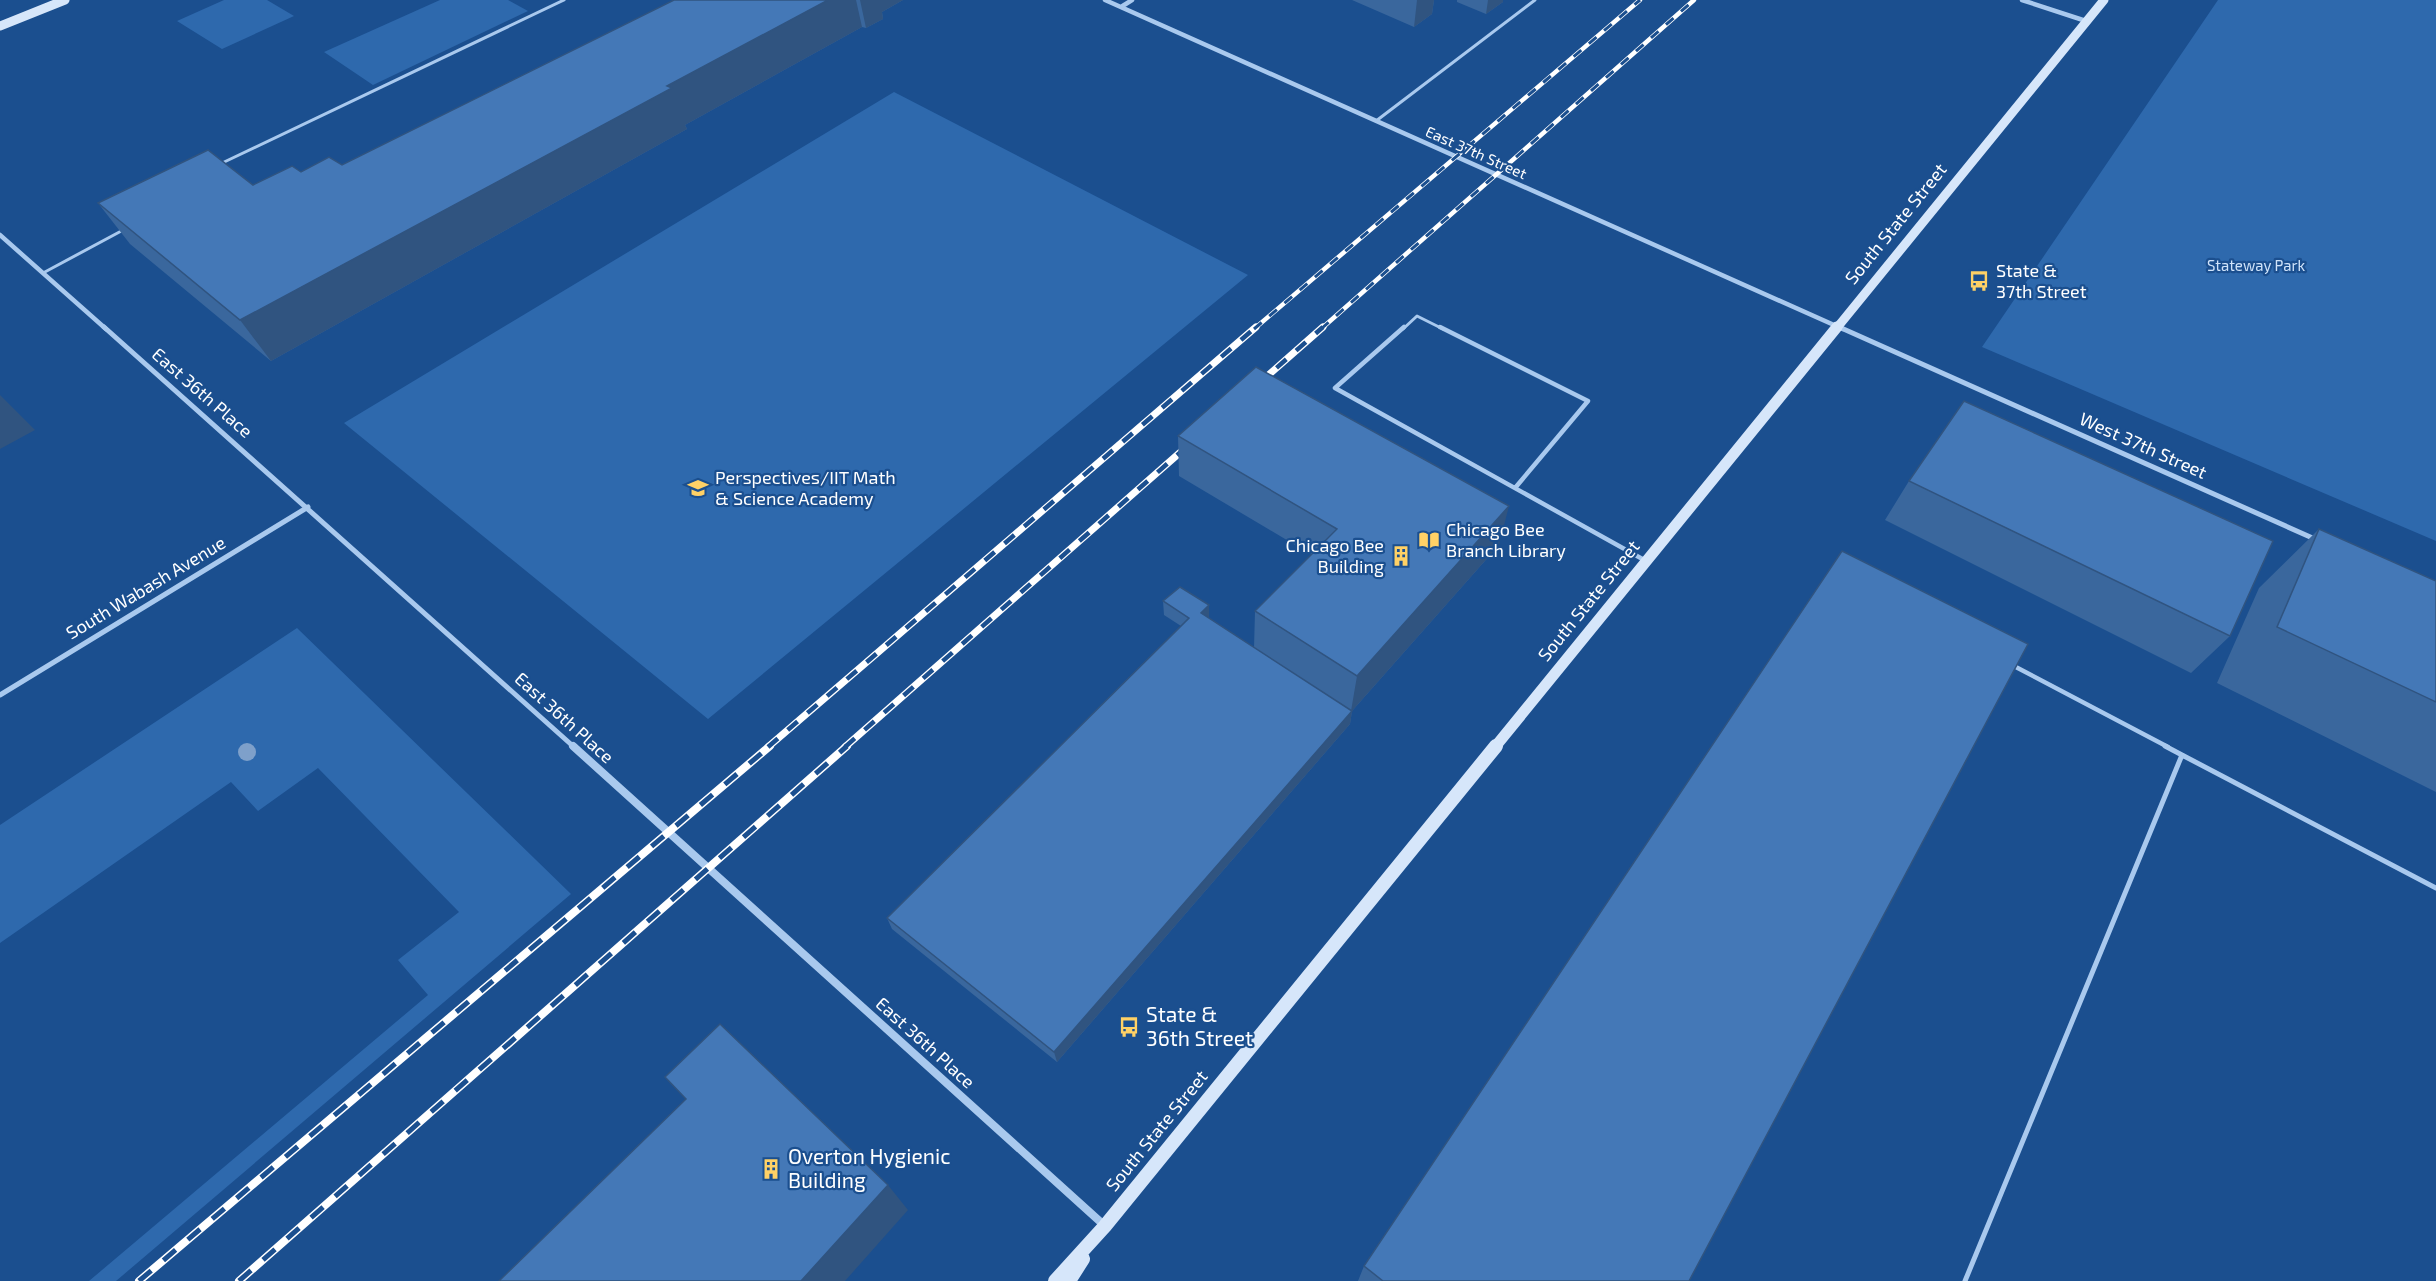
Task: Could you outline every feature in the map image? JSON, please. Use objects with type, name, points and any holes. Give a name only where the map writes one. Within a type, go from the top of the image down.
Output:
[{"type":"main road","points":[[0,26],[65,0]]},
{"type":"main road","name":"South State Street","points":[[1055,1281],[1105,1226],[2104,0]]},
{"type":"main road","name":"South State Street","points":[[1069,1281],[1105,1226]]},
{"type":"street","name":"East 37th Street","points":[[1105,0],[1837,327]]},
{"type":"street","points":[[1121,7],[1132,0]]},
{"type":"street","points":[[2022,0],[2086,21]]},
{"type":"street","name":"East 36th Place","points":[[0,235],[308,507],[1105,1226]]},
{"type":"street","name":"West 37th Street","points":[[1837,327],[2326,544]]},
{"type":"street","name":"South Wabash Avenue","points":[[0,695],[308,507]]},
{"type":"lane","points":[[217,165],[564,0]]},
{"type":"lane","points":[[1376,121],[1534,0]]},
{"type":"lane","points":[[43,273],[126,229]]},
{"type":"lane","points":[[1515,488],[1588,401],[1416,316],[1335,388],[1515,488],[1647,561]]},
{"type":"lane","points":[[2002,660],[2436,888]]},
{"type":"lane","points":[[1965,1281],[2182,755]]},
{"type":"green space","points":[[224,0],[267,0],[294,16],[222,49],[177,21]]},
{"type":"green space","points":[[440,0],[508,0],[528,11],[373,85],[324,52]]},
{"type":"green space","name":"Stateway Park","points":[[2218,0],[2436,0],[2436,541],[1982,347]]},
{"type":"green space","points":[[894,92],[1248,275],[708,719],[344,423]]},
{"type":"green space","points":[[297,628],[571,894],[116,1281],[89,1281],[428,995],[398,960],[459,912],[318,768],[258,811],[231,782],[0,943],[0,825]]},
{"type":"building","points":[[674,0],[828,0],[667,86],[672,88],[240,320],[98,203],[208,150],[253,185],[292,166],[301,172],[329,157],[342,165]]},
{"type":"building","name":"Chicago Bee Building","points":[[1256,367],[1509,506],[1357,676],[1255,611],[1337,529],[1178,436]]},
{"type":"building","points":[[1964,401],[2273,541],[2230,636],[1909,481]]},
{"type":"building","points":[[2319,529],[2436,581],[2436,702],[2277,627]]},
{"type":"building","points":[[1842,551],[2028,644],[1689,1281],[1383,1281],[1364,1266]]},
{"type":"building","points":[[1180,587],[1209,605],[1201,613],[1352,711],[1054,1052],[887,918],[1189,618],[1163,601]]},
{"type":"building","name":"Overton Hygienic Building","points":[[720,1024],[888,1185],[801,1281],[499,1281],[686,1099],[665,1077]]},
{"type":"railway","points":[[1254,329],[1640,0]]},
{"type":"railway","points":[[1321,329],[1694,0]]},
{"type":"railway","points":[[768,747],[1256,327]]},
{"type":"railway","points":[[1257,385],[1323,327]]},
{"type":"railway","points":[[845,747],[1192,442]]},
{"type":"railway","points":[[139,1281],[770,746]]},
{"type":"railway","points":[[239,1281],[847,746]]},
{"type":"place","name":"State & 37th Street","points":[[1979,281]]},
{"type":"place","name":"Perspectives/IIT Math & Science Academy","points":[[698,488]]},
{"type":"place","name":"Chicago Bee Branch Library","points":[[1429,540]]},
{"type":"place","name":"Chicago Bee Building","points":[[1401,556]]},
{"type":"place","name":"State & 36th Street","points":[[1129,1027]]},
{"type":"place","name":"Overton Hygienic Building","points":[[771,1169]]}]
